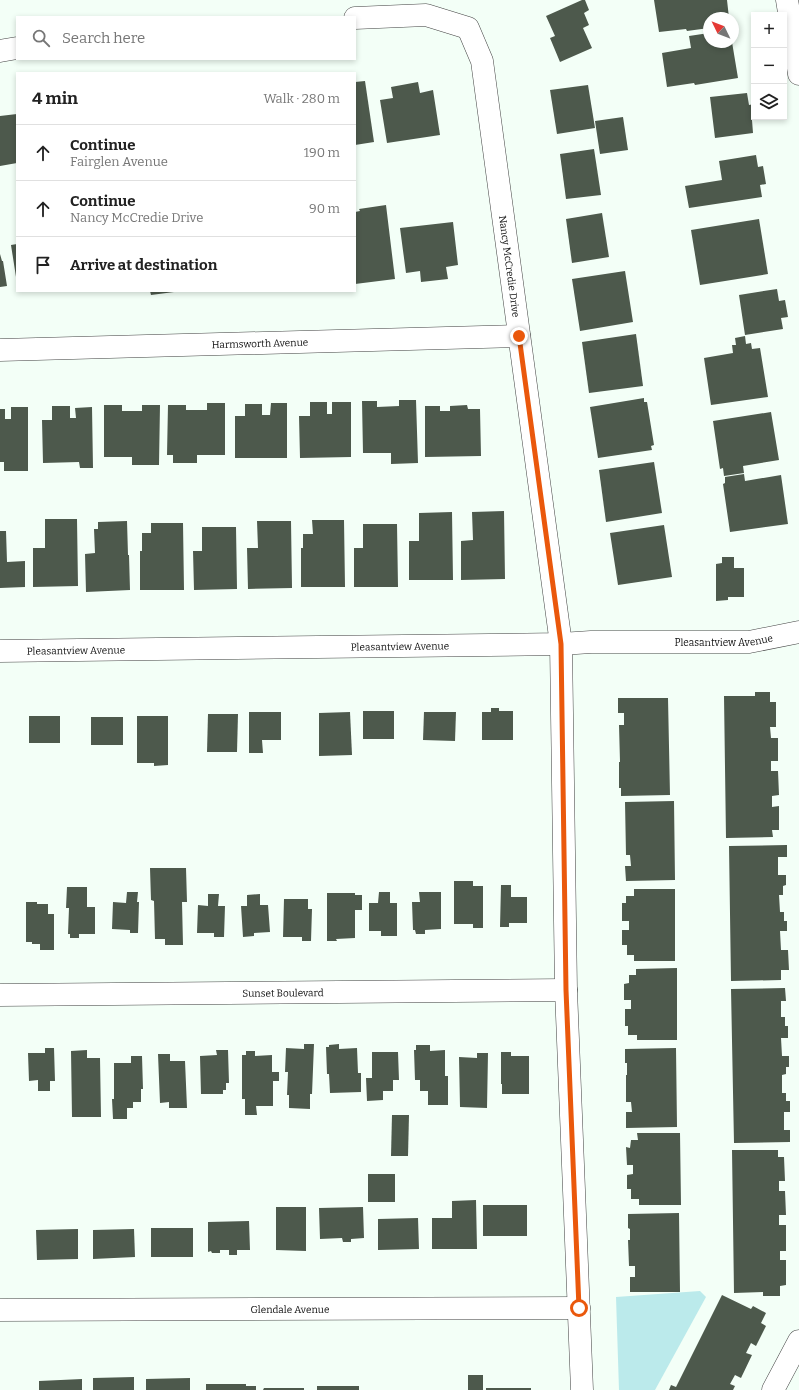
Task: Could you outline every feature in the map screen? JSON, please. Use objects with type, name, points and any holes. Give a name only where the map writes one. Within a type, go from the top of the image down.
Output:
[{"type":"street","points":[[787,0],[799,74]]},
{"type":"street","name":"Nancy McCredie Drive","points":[[356,18],[426,15],[468,28],[482,61],[561,644],[566,990],[582,1390]]},
{"type":"street","points":[[0,50],[16,48]]},
{"type":"street","name":"Harmsworth Avenue","points":[[0,350],[519,336]]},
{"type":"street","name":"Pleasantview Avenue","points":[[0,651],[561,644],[591,642],[749,642],[799,632]]},
{"type":"street","name":"Sunset Boulevard","points":[[0,995],[566,990]]},
{"type":"street","name":"Glendale Avenue","points":[[0,1310],[579,1308]]},
{"type":"street","points":[[773,1390],[799,1341]]},
{"type":"shaded area","points":[[700,1291],[706,1297],[655,1390],[619,1390],[616,1297]]},
{"type":"building","points":[[585,0],[589,10],[584,13],[589,25],[583,28],[592,48],[560,62],[550,38],[555,36],[546,16]]},
{"type":"building","points":[[654,0],[727,0],[728,12],[703,12],[703,29],[659,32]]},
{"type":"building","points":[[703,34],[703,48],[733,48],[738,78],[695,85],[694,83],[667,87],[662,53],[691,48],[689,36]]},
{"type":"building","points":[[365,81],[374,142],[356,145],[356,82]]},
{"type":"building","points":[[418,82],[420,93],[433,90],[440,135],[387,143],[380,100],[393,98],[391,87]]},
{"type":"building","points":[[588,85],[595,128],[557,134],[550,90]]},
{"type":"building","points":[[747,93],[749,105],[751,105],[753,133],[715,138],[710,97]]},
{"type":"building","points":[[16,114],[16,163],[0,166],[0,116]]},
{"type":"building","points":[[623,117],[628,150],[600,154],[595,121]]},
{"type":"building","points":[[594,149],[601,195],[566,199],[560,154]]},
{"type":"building","points":[[756,155],[758,167],[763,166],[766,184],[760,185],[762,197],[689,208],[685,186],[722,180],[719,161]]},
{"type":"building","points":[[386,205],[395,279],[356,284],[356,212],[360,211],[359,209]]},
{"type":"building","points":[[602,213],[609,257],[572,263],[566,219]]},
{"type":"building","points":[[759,219],[768,274],[700,285],[691,230]]},
{"type":"building","points":[[453,222],[458,265],[446,267],[448,279],[421,282],[420,271],[406,273],[400,228]]},
{"type":"building","points":[[16,244],[16,277],[11,245]]},
{"type":"building","points":[[0,254],[3,261],[7,286],[0,287]]},
{"type":"building","points":[[625,271],[633,322],[580,331],[572,279]]},
{"type":"building","points":[[777,289],[779,301],[785,300],[788,317],[781,318],[783,329],[745,335],[739,295]]},
{"type":"building","points":[[150,292],[174,292],[151,295]]},
{"type":"building","points":[[636,334],[643,386],[589,393],[582,342]]},
{"type":"building","points":[[745,336],[746,344],[751,343],[752,349],[760,348],[768,397],[711,405],[704,358],[733,353],[732,345],[736,345],[735,338]]},
{"type":"building","points":[[644,398],[644,402],[647,402],[654,445],[651,446],[652,450],[598,458],[590,407]]},
{"type":"building","points":[[399,400],[416,400],[418,463],[391,464],[391,453],[363,453],[362,401],[377,401],[377,407],[399,406]]},
{"type":"building","points":[[310,402],[327,402],[327,414],[332,414],[332,402],[351,402],[351,457],[300,458],[299,416],[310,416]]},
{"type":"building","points":[[207,403],[225,403],[225,455],[197,455],[197,463],[173,463],[173,455],[167,455],[168,405],[186,405],[186,410],[207,410]]},
{"type":"building","points":[[271,403],[287,403],[287,458],[235,458],[235,416],[245,416],[245,404],[262,404],[262,415],[270,415]]},
{"type":"building","points":[[104,405],[122,405],[122,411],[142,411],[142,405],[160,405],[159,465],[132,465],[132,457],[104,457]]},
{"type":"building","points":[[467,405],[468,409],[480,409],[481,456],[425,457],[425,406],[440,406],[440,411],[450,411],[450,406]]},
{"type":"building","points":[[52,406],[70,406],[70,418],[76,418],[75,408],[92,407],[93,468],[80,468],[79,462],[43,463],[42,420],[52,420]]},
{"type":"building","points":[[11,407],[28,407],[28,471],[4,471],[4,462],[0,462],[0,409],[5,409],[5,419],[11,419]]},
{"type":"building","points":[[771,412],[779,460],[743,466],[744,473],[724,476],[723,468],[720,469],[713,421]]},
{"type":"building","points":[[654,462],[662,513],[606,522],[599,470]]},
{"type":"building","points":[[744,474],[745,481],[781,475],[788,524],[730,532],[723,484],[725,483],[725,477]]},
{"type":"building","points":[[504,511],[505,579],[461,580],[461,541],[473,540],[472,512]]},
{"type":"building","points":[[452,512],[453,580],[409,580],[409,541],[419,541],[419,513]]},
{"type":"building","points":[[45,519],[77,519],[78,586],[33,587],[33,548],[45,548]]},
{"type":"building","points":[[312,520],[344,520],[345,587],[301,587],[301,548],[303,548],[303,534],[313,534]]},
{"type":"building","points":[[127,521],[130,590],[86,592],[85,554],[95,553],[94,529],[98,529],[98,522]]},
{"type":"building","points":[[257,521],[291,521],[292,588],[248,589],[247,548],[258,548]]},
{"type":"building","points":[[151,523],[183,523],[184,590],[140,590],[140,551],[142,551],[142,533],[151,533]]},
{"type":"building","points":[[363,524],[397,524],[398,587],[354,587],[354,548],[363,548]]},
{"type":"building","points":[[664,525],[672,577],[618,585],[610,533]]},
{"type":"building","points":[[202,527],[236,527],[237,589],[194,590],[193,551],[202,551]]},
{"type":"building","points":[[0,531],[6,531],[7,562],[25,561],[25,587],[0,588]]},
{"type":"building","points":[[722,557],[734,557],[734,568],[744,568],[744,597],[728,597],[728,600],[716,601],[716,564],[722,563]]},
{"type":"building","points":[[755,692],[770,692],[770,702],[776,702],[776,727],[770,727],[771,738],[778,738],[778,761],[771,761],[771,771],[778,771],[779,795],[772,796],[772,807],[779,806],[779,830],[772,830],[773,837],[726,838],[724,696],[755,696]]},
{"type":"building","points":[[618,698],[668,698],[670,795],[621,796],[621,788],[619,788],[619,725],[624,725],[624,713],[618,713]]},
{"type":"building","points":[[491,708],[499,708],[499,711],[513,711],[513,740],[482,740],[482,712],[491,712]]},
{"type":"building","points":[[363,711],[394,711],[394,739],[363,739]]},
{"type":"building","points":[[249,712],[281,712],[281,740],[262,740],[263,753],[249,753]]},
{"type":"building","points":[[350,712],[352,755],[319,756],[319,713]]},
{"type":"building","points":[[424,712],[456,712],[455,741],[423,740]]},
{"type":"building","points":[[208,714],[238,714],[237,752],[207,752]]},
{"type":"building","points":[[29,716],[60,716],[60,743],[29,743]]},
{"type":"building","points":[[137,716],[168,716],[168,765],[154,766],[154,763],[137,763]]},
{"type":"building","points":[[91,717],[123,717],[123,745],[91,745]]},
{"type":"building","points":[[674,801],[675,880],[626,881],[625,866],[631,866],[630,855],[626,855],[625,802]]},
{"type":"building","points":[[787,845],[787,857],[778,857],[778,875],[786,875],[786,885],[783,886],[783,895],[779,895],[780,912],[784,912],[784,921],[787,921],[787,931],[780,931],[781,950],[788,950],[789,970],[781,970],[781,980],[731,981],[729,846]]},
{"type":"building","points":[[150,868],[186,868],[187,902],[182,902],[183,945],[165,945],[165,939],[155,939],[154,901],[151,900]]},
{"type":"building","points":[[454,881],[473,881],[473,886],[483,886],[483,928],[473,928],[473,924],[454,924]]},
{"type":"building","points":[[501,885],[511,885],[511,897],[527,897],[527,923],[509,923],[509,927],[500,927]]},
{"type":"building","points":[[67,887],[87,887],[87,907],[95,907],[95,934],[79,934],[79,938],[70,938],[70,934],[68,934],[69,908],[66,908]]},
{"type":"building","points":[[634,889],[675,889],[675,961],[634,961],[634,955],[627,955],[627,945],[622,945],[622,930],[629,930],[629,921],[622,921],[622,903],[626,903],[626,896],[634,896]]},
{"type":"building","points":[[127,892],[138,892],[138,933],[130,933],[130,930],[112,929],[113,902],[126,903]]},
{"type":"building","points":[[379,892],[390,892],[390,903],[397,903],[397,936],[381,936],[381,931],[369,931],[369,903],[378,903]]},
{"type":"building","points":[[419,892],[441,892],[441,929],[425,930],[425,934],[416,934],[415,930],[413,930],[412,902],[420,902]]},
{"type":"building","points":[[327,893],[355,893],[355,895],[362,895],[362,910],[355,910],[355,938],[327,941]]},
{"type":"building","points":[[208,894],[219,894],[218,906],[225,906],[224,937],[214,937],[214,933],[197,933],[198,905],[208,906]]},
{"type":"building","points":[[260,894],[260,905],[268,905],[270,932],[254,933],[254,936],[243,937],[241,906],[247,906],[247,895]]},
{"type":"building","points":[[284,899],[308,899],[308,909],[312,909],[311,941],[302,941],[302,937],[283,937]]},
{"type":"building","points":[[26,902],[48,904],[48,914],[54,914],[54,950],[40,950],[40,944],[26,942]]},
{"type":"building","points":[[677,968],[677,1040],[637,1040],[637,1035],[628,1035],[628,1026],[625,1026],[625,1009],[631,1009],[631,1000],[624,1000],[624,984],[629,983],[629,975],[636,975],[636,969]]},
{"type":"building","points":[[785,988],[786,1001],[781,1001],[781,1017],[785,1017],[785,1026],[788,1026],[788,1038],[781,1038],[782,1056],[789,1056],[789,1067],[786,1067],[786,1074],[782,1075],[782,1093],[786,1093],[786,1101],[790,1101],[790,1112],[784,1112],[784,1130],[790,1130],[790,1142],[734,1143],[731,989]]},
{"type":"building","points":[[304,1044],[314,1044],[310,1109],[289,1108],[289,1095],[287,1095],[288,1072],[285,1072],[286,1048],[304,1049]]},
{"type":"building","points":[[339,1044],[339,1049],[357,1048],[358,1073],[361,1073],[361,1092],[330,1093],[329,1074],[327,1074],[326,1047],[329,1047],[329,1045]]},
{"type":"building","points":[[416,1045],[430,1045],[430,1051],[445,1050],[445,1076],[448,1076],[448,1105],[428,1105],[428,1091],[420,1091],[420,1080],[415,1080],[414,1050],[416,1050]]},
{"type":"building","points":[[45,1048],[54,1048],[55,1081],[50,1081],[50,1091],[38,1091],[38,1080],[29,1081],[28,1053],[45,1053]]},
{"type":"building","points":[[676,1048],[677,1127],[626,1128],[626,1112],[632,1112],[631,1102],[626,1102],[627,1063],[625,1063],[625,1049]]},
{"type":"building","points":[[87,1050],[87,1058],[100,1058],[101,1117],[72,1117],[71,1051]]},
{"type":"building","points":[[216,1050],[228,1050],[229,1083],[226,1083],[226,1090],[223,1090],[223,1094],[201,1094],[200,1056],[217,1055]]},
{"type":"building","points":[[246,1051],[255,1051],[255,1056],[272,1055],[272,1072],[279,1072],[279,1081],[273,1081],[273,1106],[256,1106],[257,1115],[245,1115],[245,1099],[242,1099],[242,1055],[246,1055]]},
{"type":"building","points":[[372,1052],[398,1052],[399,1080],[393,1080],[393,1091],[383,1091],[383,1100],[367,1101],[366,1078],[372,1078]]},
{"type":"building","points":[[501,1052],[511,1052],[511,1056],[529,1056],[529,1094],[502,1094]]},
{"type":"building","points":[[477,1053],[488,1053],[487,1108],[460,1107],[459,1057],[477,1058]]},
{"type":"building","points":[[158,1054],[170,1054],[170,1061],[185,1061],[187,1108],[169,1108],[169,1102],[160,1103]]},
{"type":"building","points":[[131,1056],[142,1056],[143,1089],[141,1089],[141,1102],[133,1102],[133,1108],[127,1108],[127,1119],[113,1119],[112,1099],[114,1099],[114,1063],[131,1063]]},
{"type":"building","points":[[392,1115],[409,1115],[408,1156],[391,1156]]},
{"type":"building","points":[[637,1133],[680,1133],[681,1205],[639,1205],[639,1199],[631,1199],[631,1189],[627,1189],[627,1175],[633,1174],[633,1165],[627,1165],[626,1147],[630,1148],[631,1140],[638,1140]]},
{"type":"building","points":[[732,1150],[778,1150],[778,1157],[784,1157],[785,1181],[779,1181],[779,1191],[785,1191],[786,1215],[779,1215],[779,1225],[786,1225],[786,1251],[780,1251],[780,1260],[786,1260],[786,1285],[780,1286],[780,1296],[763,1296],[763,1292],[734,1293]]},
{"type":"building","points":[[368,1174],[395,1174],[395,1202],[368,1202]]},
{"type":"building","points":[[476,1200],[477,1249],[432,1249],[432,1218],[452,1218],[452,1201]]},
{"type":"building","points":[[483,1205],[527,1205],[527,1236],[483,1236]]},
{"type":"building","points":[[276,1207],[306,1207],[306,1251],[276,1250]]},
{"type":"building","points":[[363,1207],[364,1238],[351,1239],[351,1242],[343,1242],[342,1238],[320,1239],[319,1208]]},
{"type":"building","points":[[679,1213],[680,1292],[630,1292],[630,1277],[635,1277],[635,1266],[629,1266],[628,1240],[630,1240],[630,1229],[628,1228],[628,1214]]},
{"type":"building","points":[[418,1218],[419,1249],[378,1250],[378,1219]]},
{"type":"building","points":[[249,1221],[250,1250],[237,1250],[237,1255],[229,1255],[229,1250],[220,1250],[220,1253],[212,1253],[211,1251],[208,1252],[208,1222]]},
{"type":"building","points":[[151,1228],[193,1228],[193,1257],[151,1257]]},
{"type":"building","points":[[78,1229],[78,1259],[37,1260],[36,1230]]},
{"type":"building","points":[[134,1229],[135,1257],[93,1259],[93,1230]]},
{"type":"building","points":[[722,1295],[751,1309],[753,1306],[766,1313],[761,1323],[766,1326],[756,1346],[751,1343],[746,1353],[752,1355],[741,1378],[735,1375],[730,1384],[735,1386],[733,1390],[669,1390],[671,1385],[676,1387]]},
{"type":"building","points":[[468,1375],[483,1375],[483,1390],[468,1390]]},
{"type":"building","points":[[134,1377],[134,1390],[93,1390],[93,1378]]},
{"type":"building","points":[[190,1378],[190,1390],[146,1390],[146,1379]]},
{"type":"building","points":[[82,1379],[82,1390],[39,1390],[39,1381]]},
{"type":"building","points":[[206,1384],[246,1384],[246,1386],[256,1386],[256,1390],[206,1390]]},
{"type":"building","points":[[317,1386],[359,1386],[359,1390],[317,1390]]},
{"type":"building","points":[[264,1388],[304,1388],[304,1390],[263,1390]]},
{"type":"building","points":[[486,1388],[531,1388],[531,1390],[486,1390]]},
{"type":"route","points":[[519,336],[561,644],[566,990],[579,1308]]}]
